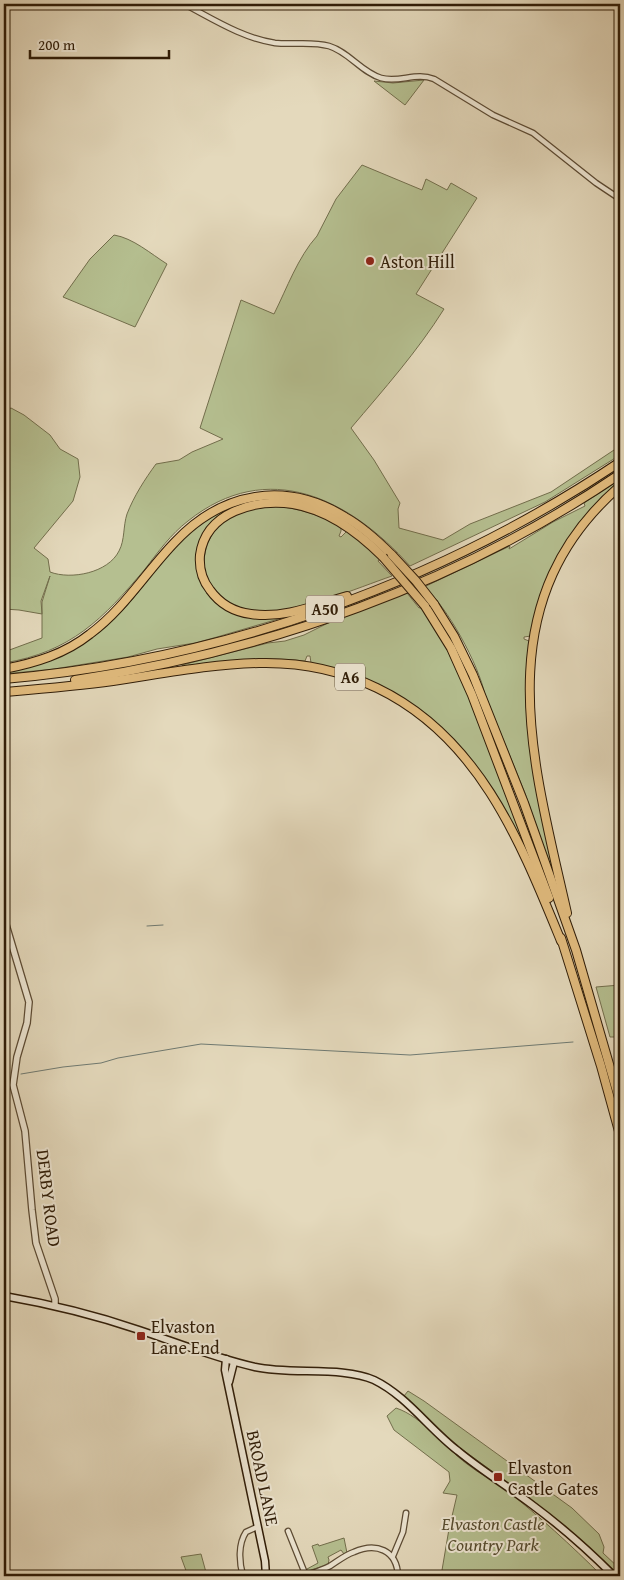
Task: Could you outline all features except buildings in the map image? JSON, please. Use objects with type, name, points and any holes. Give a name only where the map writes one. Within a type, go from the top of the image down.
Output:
[{"type":"highway","name":"A50","points":[[4,679],[115,664],[205,645],[300,618],[397,581],[453,556],[565,498],[620,462]]},
{"type":"highway","name":"A50","points":[[4,690],[155,666],[237,647],[313,624],[379,600],[491,549],[554,516],[620,474]]},
{"type":"highway","points":[[620,486],[586,522],[552,573],[536,620],[530,657],[532,717],[540,787],[550,840],[576,950],[620,1102]]},
{"type":"highway","points":[[4,669],[25,665],[52,656],[69,648],[90,634],[116,610],[186,530],[206,515],[235,501],[277,495],[302,498],[334,510],[352,521],[392,555],[434,604],[454,636],[473,675],[524,803],[576,950]]},
{"type":"highway","points":[[397,581],[297,611],[274,615],[251,614],[230,608],[216,598],[204,580],[200,563],[205,540],[220,520],[232,512],[245,507],[270,503],[294,504],[324,514],[355,533],[383,557],[425,606],[451,648],[487,730],[535,859],[561,941]]},
{"type":"highway","name":"A6","points":[[4,690],[57,688],[191,669],[258,663],[294,664],[334,671],[369,684],[417,711],[445,735],[466,758],[490,792],[529,864],[561,941],[601,1066],[620,1135]]},
{"type":"main road","points":[[4,1296],[56,1306],[138,1330],[234,1362],[275,1370],[357,1375],[380,1383],[395,1394],[457,1451],[533,1505],[584,1547],[614,1576]]},
{"type":"main road","name":"BROAD LANE","points":[[226,1359],[225,1370],[266,1567],[266,1576]]},
{"type":"main road","name":"BROAD LANE","points":[[229,1386],[234,1362]]},
{"type":"street","points":[[184,4],[251,38],[283,43],[327,45],[344,54],[368,72],[383,78],[394,80],[424,76],[434,79],[493,114],[533,133],[596,183],[620,199]]},
{"type":"street","name":"DERBY ROAD","points":[[4,918],[29,1002],[27,1023],[17,1056],[13,1085],[26,1131],[35,1236],[56,1306]]},
{"type":"street","points":[[392,1556],[403,1532],[406,1513]]},
{"type":"street","points":[[243,1576],[241,1542],[246,1532],[257,1527]]},
{"type":"street","points":[[288,1531],[306,1576],[359,1550],[374,1548],[392,1556],[396,1561],[398,1576]]},
{"type":"green space","points":[[424,80],[405,105],[374,81],[393,83]]},
{"type":"green space","points":[[362,165],[422,190],[426,179],[447,190],[451,183],[477,198],[416,294],[444,309],[388,385],[351,428],[374,460],[400,503],[398,509],[399,528],[443,540],[470,524],[551,492],[620,446],[620,455],[545,502],[410,566],[387,542],[361,522],[334,505],[306,494],[278,489],[248,492],[218,502],[188,521],[176,532],[130,587],[100,618],[84,631],[48,651],[4,663],[4,652],[42,638],[42,614],[4,609],[4,411],[11,408],[24,415],[50,435],[60,449],[78,459],[80,477],[73,501],[34,548],[48,559],[50,572],[78,575],[107,565],[119,551],[127,514],[140,488],[156,464],[179,460],[192,452],[223,439],[200,428],[241,300],[274,314],[298,263],[317,236],[336,199]],"holes":[[[50,576],[42,602],[42,614],[41,601]]]},
{"type":"green space","points":[[114,235],[128,239],[167,264],[135,327],[63,297],[90,259]]},
{"type":"green space","points":[[620,479],[620,482],[587,515],[562,551],[544,591],[531,636],[524,637],[524,639],[529,641],[527,681],[557,879],[555,880],[525,793],[476,668],[452,622],[424,587],[510,546],[509,549],[553,522],[585,506],[584,503]]},
{"type":"green space","points":[[244,502],[221,514],[213,521],[201,538],[199,546],[204,586],[208,594],[227,610],[240,615],[316,608],[195,643],[157,649],[128,657],[54,669],[4,674],[54,659],[87,641],[113,620],[190,531],[224,509]]},
{"type":"green space","points":[[274,506],[292,508],[309,513],[341,526],[339,536],[341,537],[347,531],[380,558],[378,561],[392,576],[328,599],[293,608],[263,612],[235,607],[217,594],[210,585],[204,563],[205,551],[209,540],[215,530],[230,517],[248,510]]},
{"type":"green space","points":[[407,593],[419,608],[422,607],[444,641],[472,699],[533,864],[495,794],[473,762],[448,734],[419,710],[387,690],[351,674],[311,663],[310,656],[307,656],[305,661],[259,659],[182,665],[304,635],[328,623]]},
{"type":"green space","points":[[620,985],[620,1037],[610,1037],[596,987]]},
{"type":"green space","points":[[408,1391],[572,1508],[599,1534],[604,1547],[603,1553],[620,1569],[620,1576],[579,1538],[536,1503],[452,1442],[404,1396]]},
{"type":"green space","name":"Elvaston Castle Country Park","points":[[396,1408],[415,1418],[458,1457],[518,1499],[602,1576],[441,1576],[457,1495],[443,1493],[450,1481],[449,1472],[394,1430],[387,1416]]},
{"type":"green space","points":[[344,1538],[347,1553],[344,1554],[341,1550],[328,1557],[328,1565],[307,1571],[307,1569],[318,1563],[312,1546],[318,1544],[319,1546]]},
{"type":"green space","points":[[201,1554],[207,1576],[188,1576],[181,1557]]},
{"type":"waterway","points":[[147,926],[163,925]]},
{"type":"waterway","points":[[21,1074],[101,1063],[118,1058],[201,1044],[410,1055],[573,1042]]},
{"type":"waterway","points":[[601,1576],[605,1575]]},
{"type":"place","name":"Aston Hill","points":[[370,261]]},
{"type":"place","name":"Elvaston Lane End","points":[[141,1336]]},
{"type":"place","name":"Elvaston Castle Gates","points":[[498,1477]]}]
